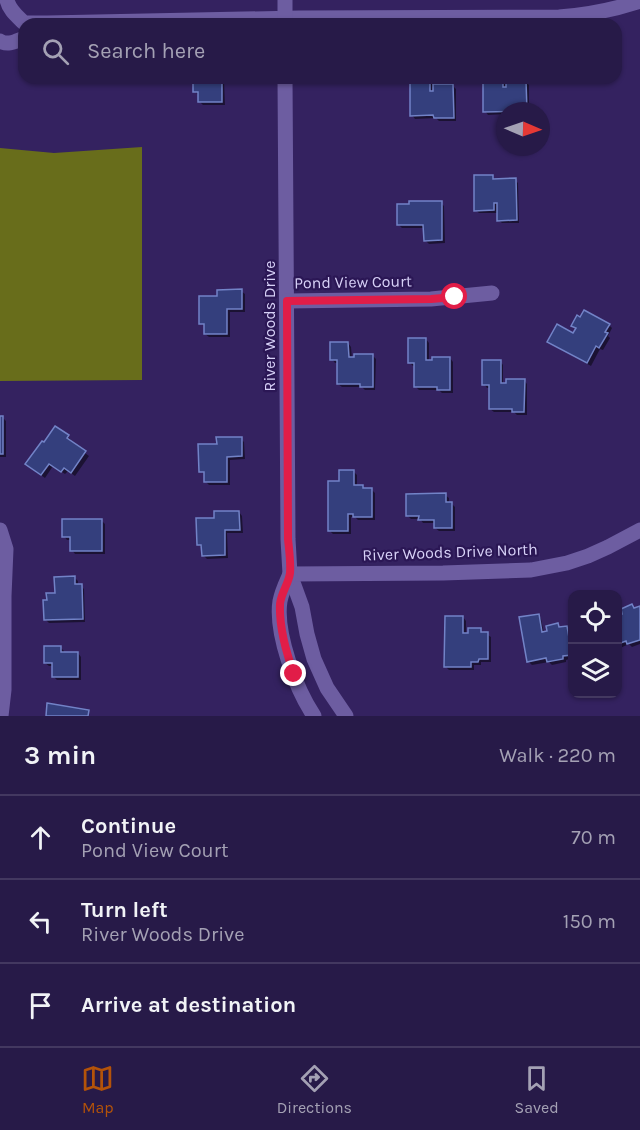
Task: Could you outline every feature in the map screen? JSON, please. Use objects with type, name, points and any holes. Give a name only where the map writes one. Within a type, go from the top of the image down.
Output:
[{"type":"street","points":[[7,0],[8,5],[19,18]]},
{"type":"street","points":[[285,0],[285,18]]},
{"type":"street","points":[[311,18],[559,17],[609,11],[640,2]]},
{"type":"street","points":[[0,41],[12,43],[18,40]]},
{"type":"street","name":"River Woods Drive","points":[[285,84],[290,574],[302,607],[314,659],[327,688],[346,716]]},
{"type":"street","name":"Pond View Court","points":[[287,301],[431,299],[492,293]]},
{"type":"street","points":[[0,530],[6,549],[4,690],[1,716]]},
{"type":"street","name":"River Woods Drive North","points":[[290,574],[531,570],[588,556],[640,530]]},
{"type":"street","name":"River Woods Drive","points":[[290,574],[280,601],[282,630],[294,674],[314,716]]},
{"type":"shaded area","points":[[142,147],[142,380],[0,381],[0,148],[54,153]]},
{"type":"building","points":[[193,84],[222,84],[222,102],[198,102],[198,92],[193,92]]},
{"type":"building","points":[[410,84],[430,84],[430,91],[433,91],[433,84],[453,84],[454,118],[434,118],[433,115],[410,116]]},
{"type":"building","points":[[483,84],[503,84],[503,87],[506,87],[506,84],[526,84],[527,102],[496,102],[496,112],[483,112]]},
{"type":"building","points":[[474,175],[493,175],[493,179],[516,178],[517,220],[497,221],[497,203],[494,203],[494,210],[474,211]]},
{"type":"building","points":[[409,201],[442,201],[442,240],[424,241],[423,225],[397,225],[397,204],[409,204]]},
{"type":"building","points":[[242,289],[242,309],[227,309],[227,334],[204,334],[204,324],[199,324],[199,296],[217,296],[217,290]]},
{"type":"building","points":[[584,310],[610,324],[605,332],[608,333],[599,348],[596,346],[587,363],[547,342],[557,324],[573,333],[576,328],[571,326],[577,315],[580,317]]},
{"type":"building","points":[[408,338],[426,338],[426,360],[432,360],[432,357],[450,357],[450,390],[437,390],[437,387],[414,387],[414,363],[408,363]]},
{"type":"building","points":[[330,342],[348,342],[349,357],[354,357],[354,354],[373,354],[373,387],[360,387],[360,384],[337,384],[337,360],[330,360]]},
{"type":"building","points":[[482,360],[501,360],[501,383],[506,383],[506,379],[525,379],[524,412],[512,412],[512,409],[489,409],[489,385],[482,385]]},
{"type":"building","points":[[0,416],[3,416],[3,454],[0,454]]},
{"type":"building","points":[[55,426],[69,435],[67,438],[86,451],[71,473],[64,468],[61,472],[49,464],[41,475],[25,464]]},
{"type":"building","points":[[216,437],[242,437],[242,456],[227,457],[227,482],[204,482],[204,472],[199,472],[198,444],[217,444]]},
{"type":"building","points":[[339,470],[354,470],[354,485],[372,488],[372,517],[353,517],[353,514],[348,514],[348,531],[328,531],[328,481],[339,481]]},
{"type":"building","points":[[446,493],[446,502],[452,502],[452,528],[434,528],[434,520],[418,520],[419,516],[406,516],[406,494]]},
{"type":"building","points":[[214,511],[239,511],[240,530],[225,530],[225,555],[202,556],[201,545],[197,545],[196,518],[214,518]]},
{"type":"building","points":[[62,519],[102,519],[102,551],[70,551],[70,537],[62,537]]},
{"type":"building","points":[[75,576],[75,584],[82,584],[83,619],[44,620],[43,600],[47,600],[46,593],[55,593],[54,577]]},
{"type":"building","points":[[632,604],[634,608],[640,606],[640,640],[627,644],[626,641],[622,642],[622,609]]},
{"type":"building","points":[[539,614],[542,632],[547,631],[546,626],[558,623],[559,627],[567,626],[568,655],[563,656],[563,659],[547,662],[546,658],[527,662],[519,617]]},
{"type":"building","points":[[445,616],[463,616],[463,633],[468,633],[468,628],[481,628],[481,632],[488,632],[488,659],[471,662],[471,667],[444,667]]},
{"type":"building","points":[[44,646],[61,646],[61,652],[78,652],[78,677],[52,677],[52,663],[44,663]]},
{"type":"building","points":[[47,703],[89,710],[88,716],[46,716]]},
{"type":"route","points":[[294,674],[287,654],[280,613],[280,601],[290,574],[287,301],[455,297]]}]
